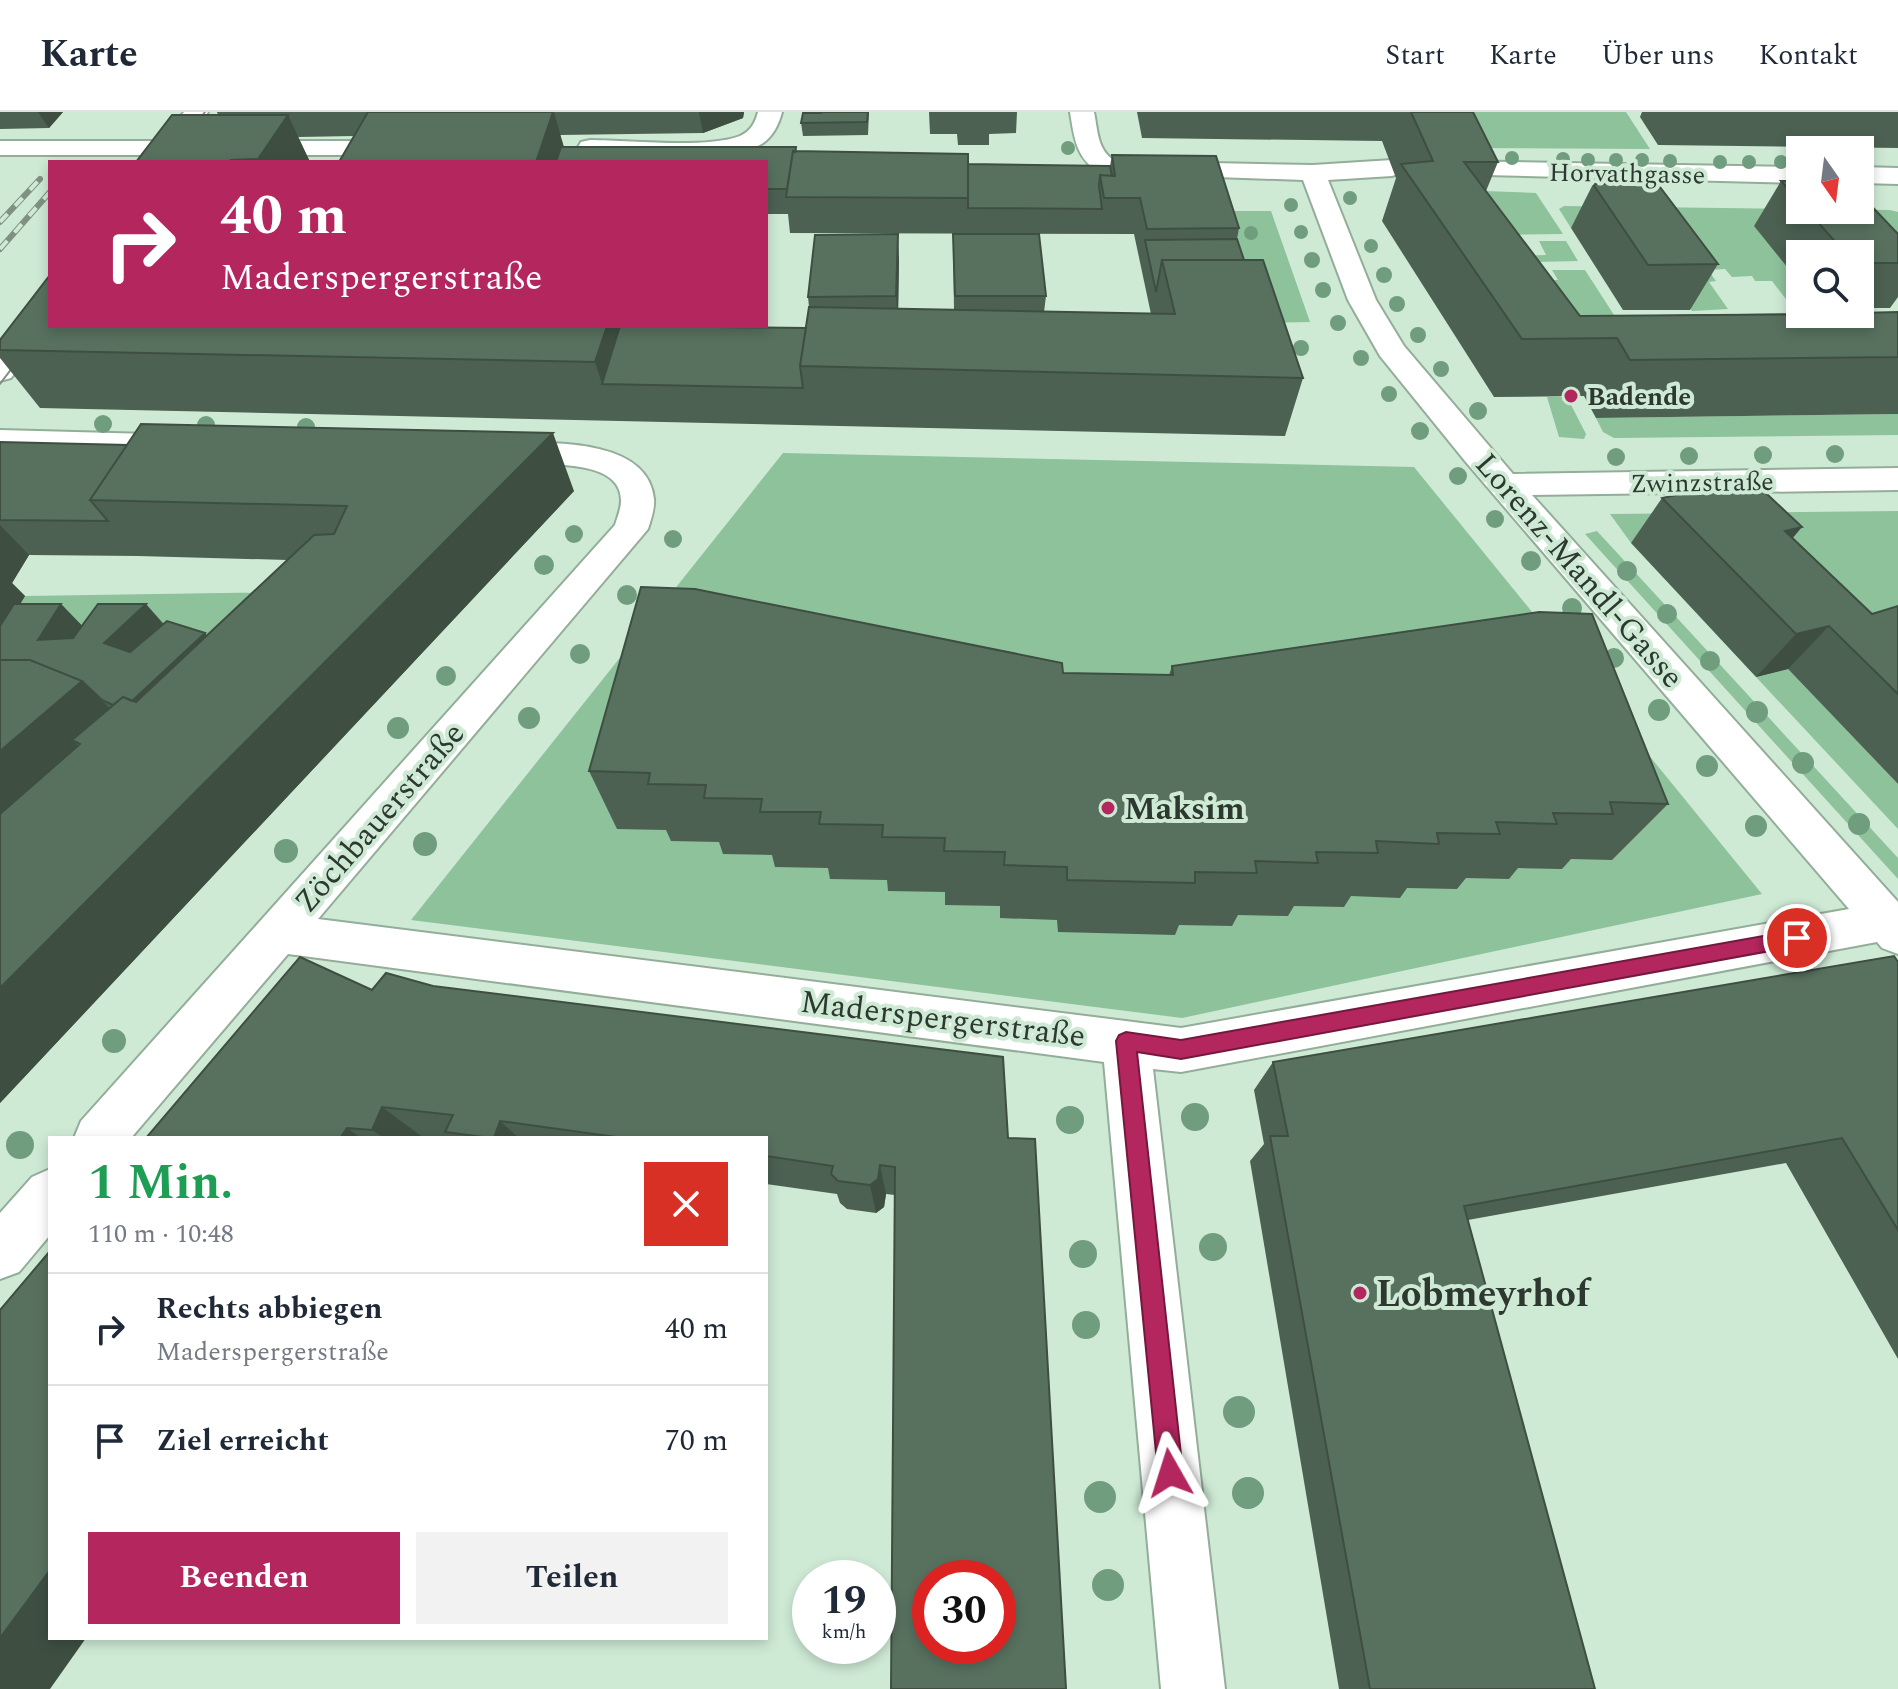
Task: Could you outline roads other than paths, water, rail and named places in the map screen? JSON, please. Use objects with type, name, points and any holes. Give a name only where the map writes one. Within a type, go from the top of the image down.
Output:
[{"type":"street","points":[[164,155],[196,112]]},
{"type":"street","points":[[564,147],[705,147],[750,141],[768,125],[770,112]]},
{"type":"street","points":[[1082,112],[1091,155],[1096,163],[1130,170],[1313,173],[1392,168]]},
{"type":"street","points":[[0,148],[164,155],[424,148]]},
{"type":"street","name":"Horvathgasse","points":[[1454,169],[1786,175]]},
{"type":"street","name":"Lorenz-Mandl-Gasse","points":[[1313,173],[1362,300],[1391,350],[1893,928]]},
{"type":"street","points":[[1874,175],[1898,176]]},
{"type":"street","points":[[0,372],[48,309]]},
{"type":"street","points":[[0,440],[222,446]]},
{"type":"street","name":"Zöchbauerstraße","points":[[101,1136],[631,529],[640,510],[640,489],[629,473],[605,461],[570,455],[475,453]]},
{"type":"street","name":"Zwinzstraße","points":[[1506,485],[1898,479]]},
{"type":"street","name":"Maderspergerstraße","points":[[277,933],[1181,1050],[1893,928]]},
{"type":"street","points":[[1126,1041],[1193,1689]]},
{"type":"street","points":[[0,1253],[48,1197]]},
{"type":"tram line","points":[[169,160],[205,112]]},
{"type":"tram line","points":[[0,384],[48,321]]},
{"type":"railway","points":[[0,222],[40,179]]},
{"type":"railway","points":[[0,249],[48,194]]},
{"type":"place","name":"Badende","points":[[1571,396]]},
{"type":"place","name":"Maksim","points":[[1108,808]]},
{"type":"place","name":"Lobmeyrhof","points":[[1360,1293]]}]
